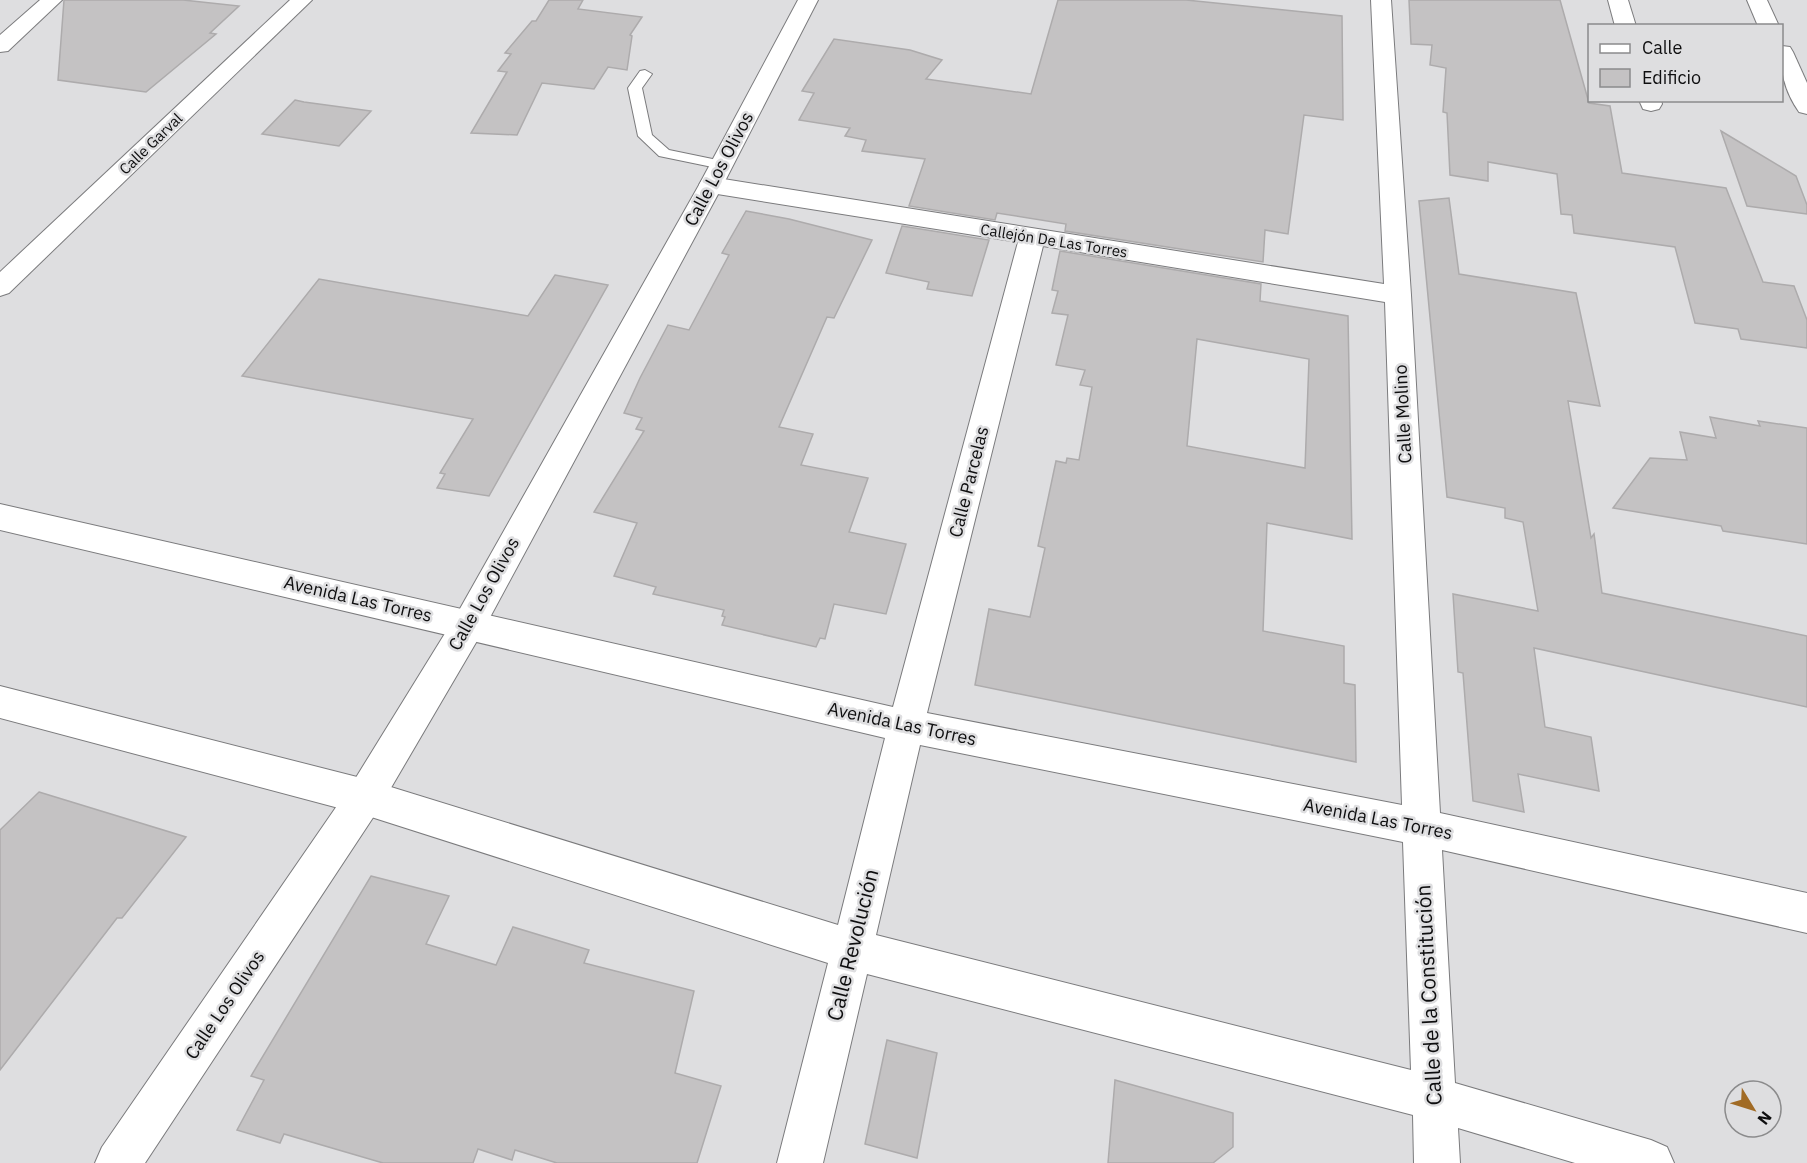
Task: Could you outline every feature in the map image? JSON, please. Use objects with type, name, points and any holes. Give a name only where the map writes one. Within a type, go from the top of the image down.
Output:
[{"type":"street","points":[[0,46],[52,0]]},
{"type":"street","name":"Calle Garval","points":[[0,287],[302,0]]},
{"type":"street","name":"Calle Los Olivos","points":[[118,1163],[365,797],[468,624],[716,175],[808,0]]},
{"type":"street","name":"Calle Molino","points":[[1380,0],[1398,295],[1421,827]]},
{"type":"street","points":[[1618,0],[1625,24]]},
{"type":"street","points":[[1757,0],[1768,24]]},
{"type":"street","points":[[1783,54],[1807,107]]},
{"type":"street","name":"Callejón De Las Torres","points":[[716,175],[1032,238],[1398,295]]},
{"type":"street","name":"Calle Parcelas","points":[[906,726],[1032,238]]},
{"type":"street","name":"Avenida Las Torres","points":[[0,518],[906,726],[1421,827],[1807,914]]},
{"type":"street","points":[[0,702],[365,797],[852,950],[1433,1098],[1651,1163]]},
{"type":"street","name":"Calle Revolución","points":[[800,1163],[906,726]]},
{"type":"street","name":"Calle de la Constitución","points":[[1421,827],[1437,1163]]},
{"type":"lane","points":[[645,74],[635,88],[645,136],[664,153],[716,175]]},
{"type":"building","points":[[64,0],[183,0],[239,6],[210,33],[216,34],[146,92],[58,80]]},
{"type":"building","points":[[549,0],[583,0],[578,9],[642,17],[630,35],[632,36],[627,70],[608,67],[594,89],[542,83],[517,135],[471,133],[507,72],[498,71],[511,54],[505,53],[532,21],[536,21]]},
{"type":"building","points":[[1058,0],[1186,0],[1342,16],[1343,120],[1304,115],[1288,234],[1265,230],[1263,262],[1065,231],[1066,224],[997,213],[995,220],[909,206],[925,159],[862,151],[866,140],[845,136],[850,128],[799,120],[814,93],[802,91],[834,39],[910,50],[942,60],[926,79],[1031,94]]},
{"type":"building","points":[[1409,0],[1560,0],[1588,102],[1610,106],[1622,173],[1726,188],[1763,282],[1794,286],[1807,320],[1807,348],[1741,339],[1738,329],[1695,323],[1675,247],[1574,233],[1572,215],[1561,214],[1557,174],[1488,162],[1488,181],[1450,175],[1447,113],[1443,112],[1446,68],[1430,65],[1432,45],[1411,44]]},
{"type":"building","points":[[295,100],[371,111],[339,146],[262,134]]},
{"type":"building","points":[[1721,131],[1796,176],[1807,205],[1807,214],[1747,206]]},
{"type":"building","points":[[1449,198],[1459,274],[1576,293],[1600,406],[1568,401],[1591,538],[1594,534],[1602,593],[1807,636],[1807,707],[1534,648],[1545,727],[1591,737],[1599,791],[1518,774],[1524,812],[1473,801],[1463,673],[1458,672],[1453,594],[1538,611],[1523,522],[1505,518],[1505,508],[1447,497],[1419,201]]},
{"type":"building","points":[[746,211],[789,219],[872,240],[834,318],[827,317],[779,427],[813,434],[801,465],[868,478],[849,532],[906,544],[886,614],[834,604],[825,639],[820,638],[816,647],[722,625],[725,617],[722,616],[724,610],[653,594],[656,587],[614,576],[637,523],[594,512],[644,431],[636,429],[642,418],[624,413],[640,378],[668,325],[689,330],[729,255],[722,253]]},
{"type":"building","points":[[902,226],[989,240],[972,296],[927,289],[929,282],[886,273]]},
{"type":"building","points":[[1060,251],[1261,284],[1260,301],[1348,316],[1352,539],[1267,523],[1263,631],[1344,646],[1344,683],[1355,685],[1356,762],[975,685],[989,609],[1030,617],[1045,548],[1038,546],[1056,461],[1066,463],[1067,458],[1079,460],[1092,387],[1080,385],[1085,370],[1056,365],[1068,315],[1052,313],[1058,291],[1052,290]],"holes":[[[1197,339],[1309,359],[1305,468],[1187,446]]]},
{"type":"building","points":[[555,275],[608,285],[489,496],[437,488],[445,474],[440,473],[473,419],[242,376],[319,279],[528,316]]},
{"type":"building","points":[[1710,417],[1760,426],[1758,421],[1807,428],[1807,544],[1723,531],[1721,526],[1613,508],[1650,458],[1687,460],[1680,432],[1716,438]]},
{"type":"building","points":[[39,792],[186,837],[122,918],[117,918],[0,1070],[0,830]]},
{"type":"building","points":[[371,876],[449,896],[426,944],[496,965],[513,927],[589,950],[584,963],[694,991],[675,1073],[721,1086],[697,1163],[557,1163],[515,1150],[512,1160],[478,1149],[473,1163],[383,1163],[284,1134],[280,1143],[237,1130],[264,1080],[251,1076]]},
{"type":"building","points":[[887,1040],[937,1053],[917,1158],[865,1144]]},
{"type":"building","points":[[1115,1080],[1233,1113],[1233,1147],[1213,1163],[1108,1163]]}]
